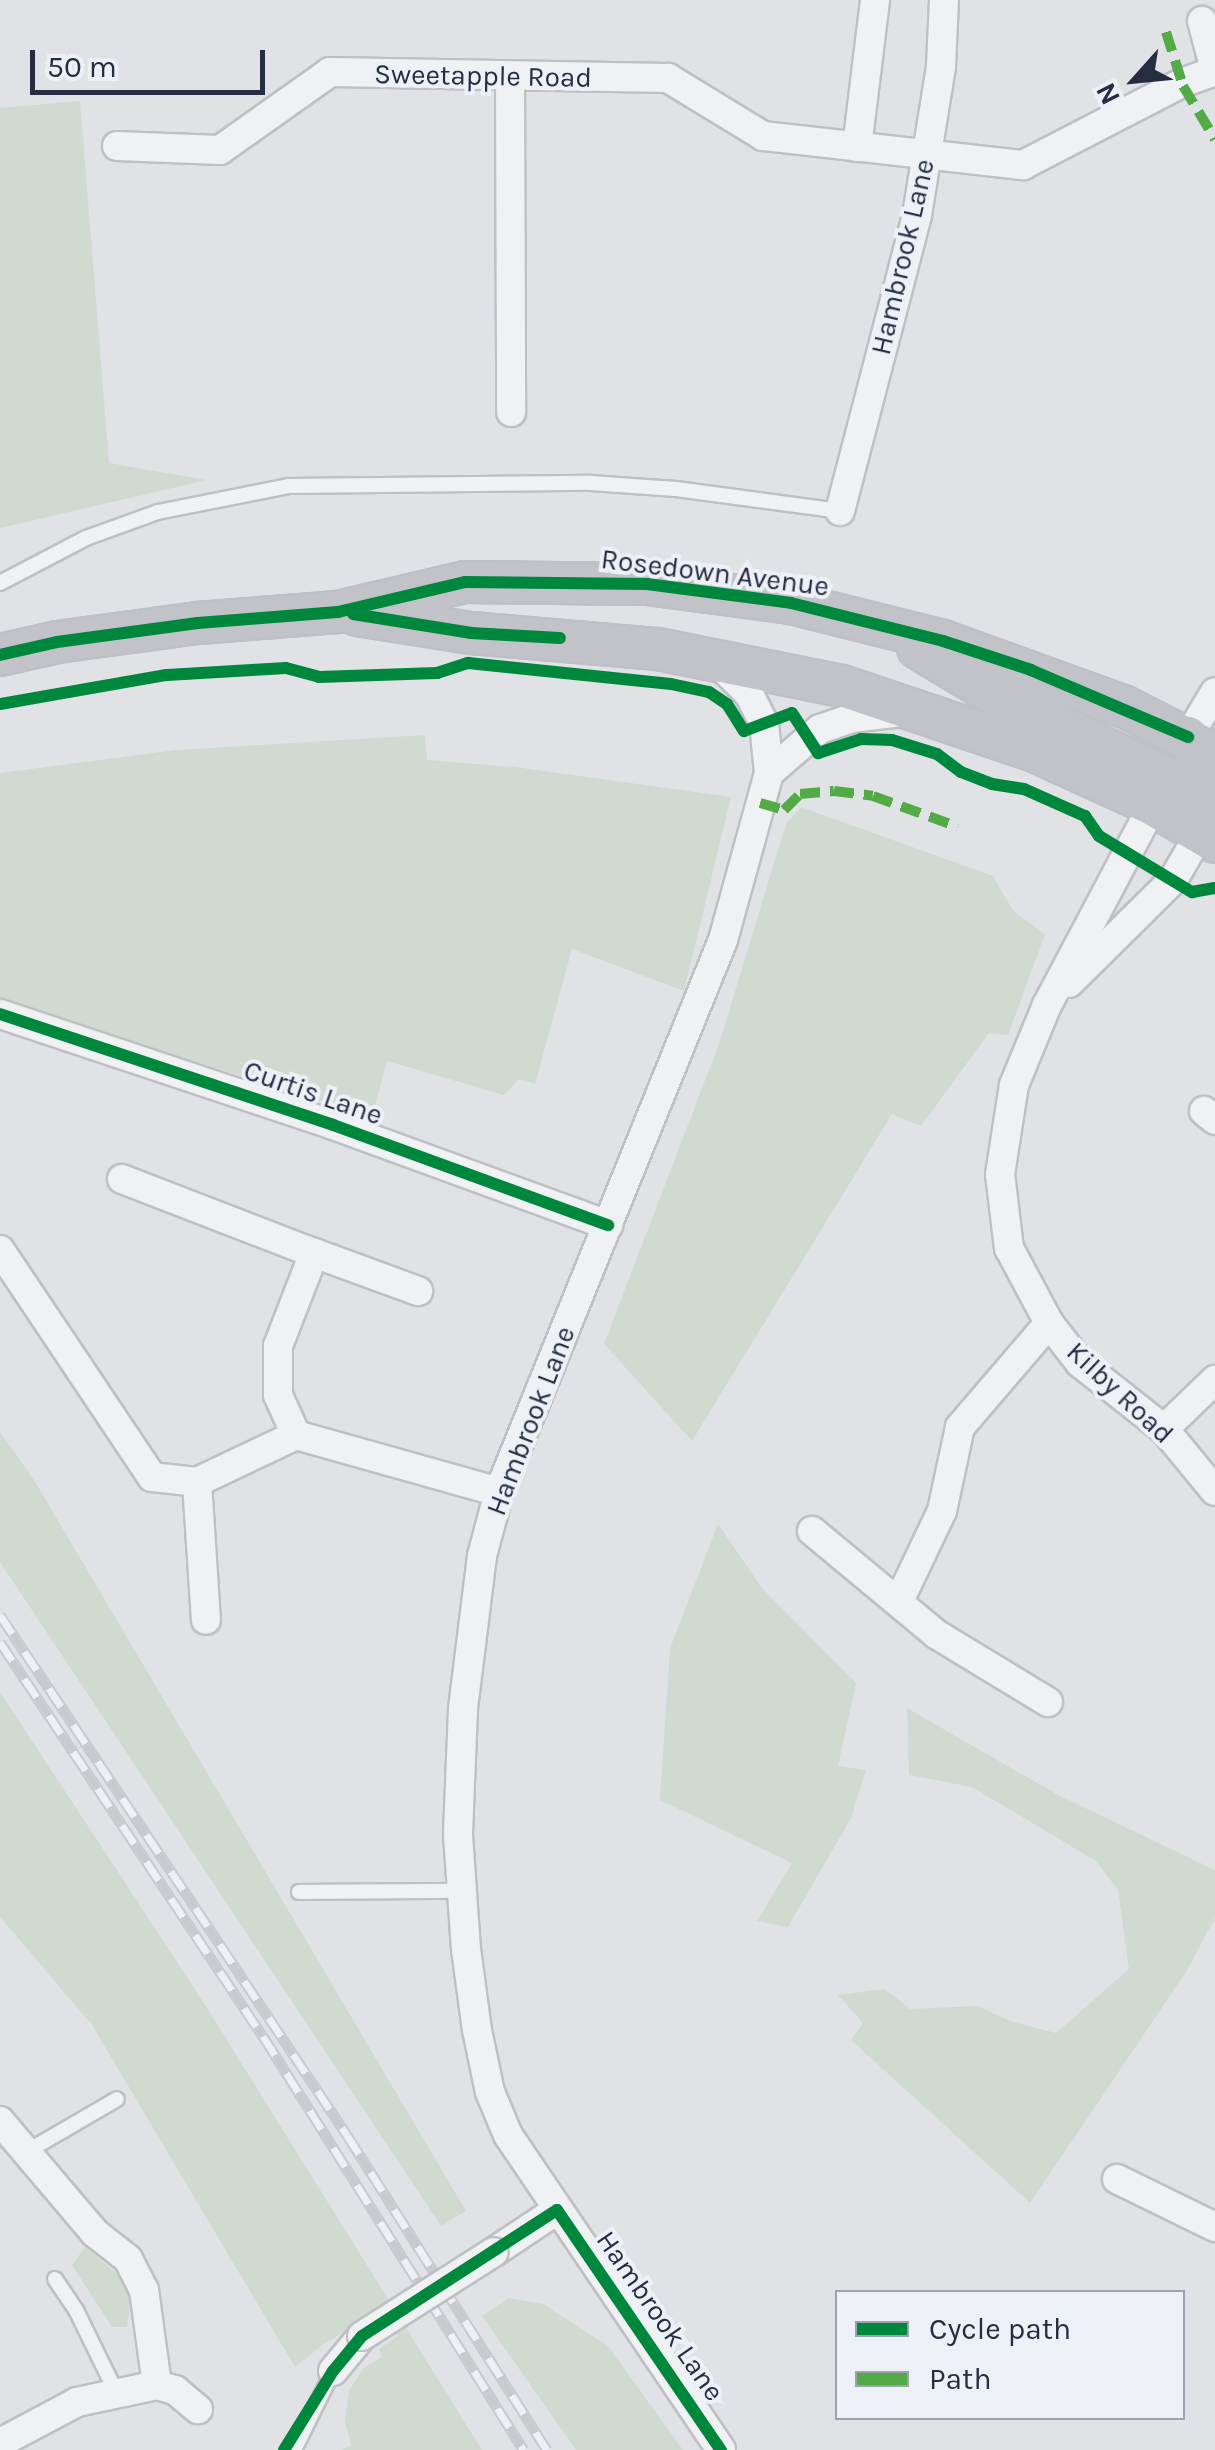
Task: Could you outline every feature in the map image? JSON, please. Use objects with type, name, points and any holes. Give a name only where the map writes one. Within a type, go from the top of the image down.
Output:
[{"type":"street","points":[[857,147],[875,0]]},
{"type":"street","name":"Hambrook Lane","points":[[840,511],[918,214],[941,66],[944,0]]},
{"type":"street","points":[[1202,22],[1215,70]]},
{"type":"street","name":"Sweetapple Road","points":[[117,146],[220,150],[330,72],[668,78],[762,136],[1023,165],[1215,70]]},
{"type":"street","points":[[510,78],[511,412]]},
{"type":"street","name":"Rosedown Avenue","points":[[0,655],[198,623],[338,612],[465,582],[574,580],[647,584],[791,602],[886,626],[1031,670],[1202,745]]},
{"type":"street","name":"Rosedown Avenue","points":[[338,612],[471,633],[639,646],[842,686],[1160,791]]},
{"type":"street","points":[[886,626],[1006,701],[1211,819]]},
{"type":"street","name":"Hambrook Lane","points":[[713,659],[749,694],[764,723],[769,773],[723,940],[499,1492],[482,1556],[463,1709],[461,1892],[477,2030],[490,2092],[508,2135],[721,2450]]},
{"type":"street","points":[[1211,819],[1202,745],[1215,692]]},
{"type":"street","points":[[769,773],[820,729],[852,718],[916,710]]},
{"type":"street","points":[[1160,791],[1202,745]]},
{"type":"street","name":"Kilby Road","points":[[1160,791],[1047,1005],[1014,1085],[1000,1174],[1009,1248],[1048,1324],[1080,1363],[1164,1429],[1215,1491]]},
{"type":"street","name":"Kilby Road","points":[[1047,1005],[1173,880],[1211,819]]},
{"type":"street","name":"Curtis Lane","points":[[0,1014],[333,1125],[608,1225]]},
{"type":"street","points":[[122,1179],[418,1291]]},
{"type":"street","points":[[0,1250],[152,1477],[196,1482],[296,1435],[499,1492]]},
{"type":"street","points":[[296,1435],[278,1395],[278,1346],[314,1253]]},
{"type":"street","points":[[899,1601],[942,1511],[960,1427],[1048,1324]]},
{"type":"street","points":[[1164,1429],[1215,1380]]},
{"type":"street","points":[[196,1482],[206,1620]]},
{"type":"street","points":[[812,1530],[936,1634],[1048,1702]]},
{"type":"street","points":[[0,2121],[95,2233],[128,2259],[144,2290],[157,2384]]},
{"type":"street","points":[[1116,2179],[1215,2227]]},
{"type":"street","points":[[333,2371],[362,2336],[557,2210]]},
{"type":"street","points":[[1,2447],[77,2402],[157,2384],[175,2390],[198,2409]]},
{"type":"lane","points":[[0,583],[86,538],[158,512],[289,486],[590,484],[676,489],[840,511]]},
{"type":"lane","points":[[299,1892],[461,1892]]},
{"type":"lane","points":[[26,2152],[117,2098]]},
{"type":"lane","points":[[55,2279],[76,2310],[116,2392]]},
{"type":"lane","points":[[294,2450],[333,2371]]},
{"type":"shaded area","points":[[80,101],[109,463],[207,480],[0,528],[0,108]]},
{"type":"shaded area","points":[[425,735],[427,760],[515,767],[731,797],[684,991],[572,949],[535,1084],[519,1079],[504,1095],[387,1061],[372,1117],[0,1000],[0,773],[176,750]]},
{"type":"shaded area","points":[[801,807],[993,876],[1014,912],[1045,934],[1008,1035],[989,1033],[921,1126],[892,1114],[692,1441],[604,1344],[719,1044],[786,824]]},
{"type":"shaded area","points":[[0,1432],[34,1480],[466,2211],[441,2226],[0,1562]]},
{"type":"shaded area","points":[[718,1524],[762,1588],[856,1683],[838,1766],[866,1770],[851,1818],[788,1927],[757,1921],[792,1863],[660,1800],[670,1648]]},
{"type":"shaded area","points":[[0,1692],[202,2000],[482,2450],[342,2450],[351,2445],[345,2421],[349,2390],[363,2369],[382,2357],[379,2349],[398,2336],[382,2308],[295,2367],[92,2025],[0,1917]]},
{"type":"shaded area","points":[[907,1708],[1058,1795],[1215,1870],[1215,1918],[1186,1972],[1030,2203],[851,2040],[863,2023],[838,1995],[885,1989],[910,2009],[977,2006],[1013,2022],[1056,2033],[1129,1969],[1118,1890],[1096,1861],[972,1787],[909,1775]]},
{"type":"shaded area","points":[[85,2247],[122,2278],[131,2301],[127,2327],[112,2327],[72,2265]]},
{"type":"shaded area","points":[[509,2298],[543,2304],[608,2346],[683,2450],[576,2450],[482,2316]]},
{"type":"railway","points":[[0,1615],[347,2135],[547,2450]]},
{"type":"railway","points":[[0,1642],[263,2036],[524,2450]]},
{"type":"marked path","points":[[1166,32],[1183,86],[1215,139]]},
{"type":"marked path","points":[[760,803],[784,810],[800,794],[834,791],[873,796],[958,827]]},
{"type":"cycle path","points":[[0,655],[57,642],[198,623],[338,612],[465,582],[647,584],[791,603],[943,641],[1031,670],[1188,737]]},
{"type":"cycle path","points":[[353,614],[471,633],[560,638]]},
{"type":"cycle path","points":[[0,704],[167,675],[286,668],[319,677],[437,673],[468,663],[671,684],[709,692],[727,704],[744,731],[792,713],[818,753],[861,739],[892,740],[937,754],[961,772],[992,784],[1024,789],[1085,816],[1099,836],[1192,892],[1215,888]]},
{"type":"cycle path","points":[[0,1014],[333,1125],[608,1225]]},
{"type":"cycle path","points":[[284,2450],[333,2371],[362,2336],[557,2210],[721,2450]]}]
